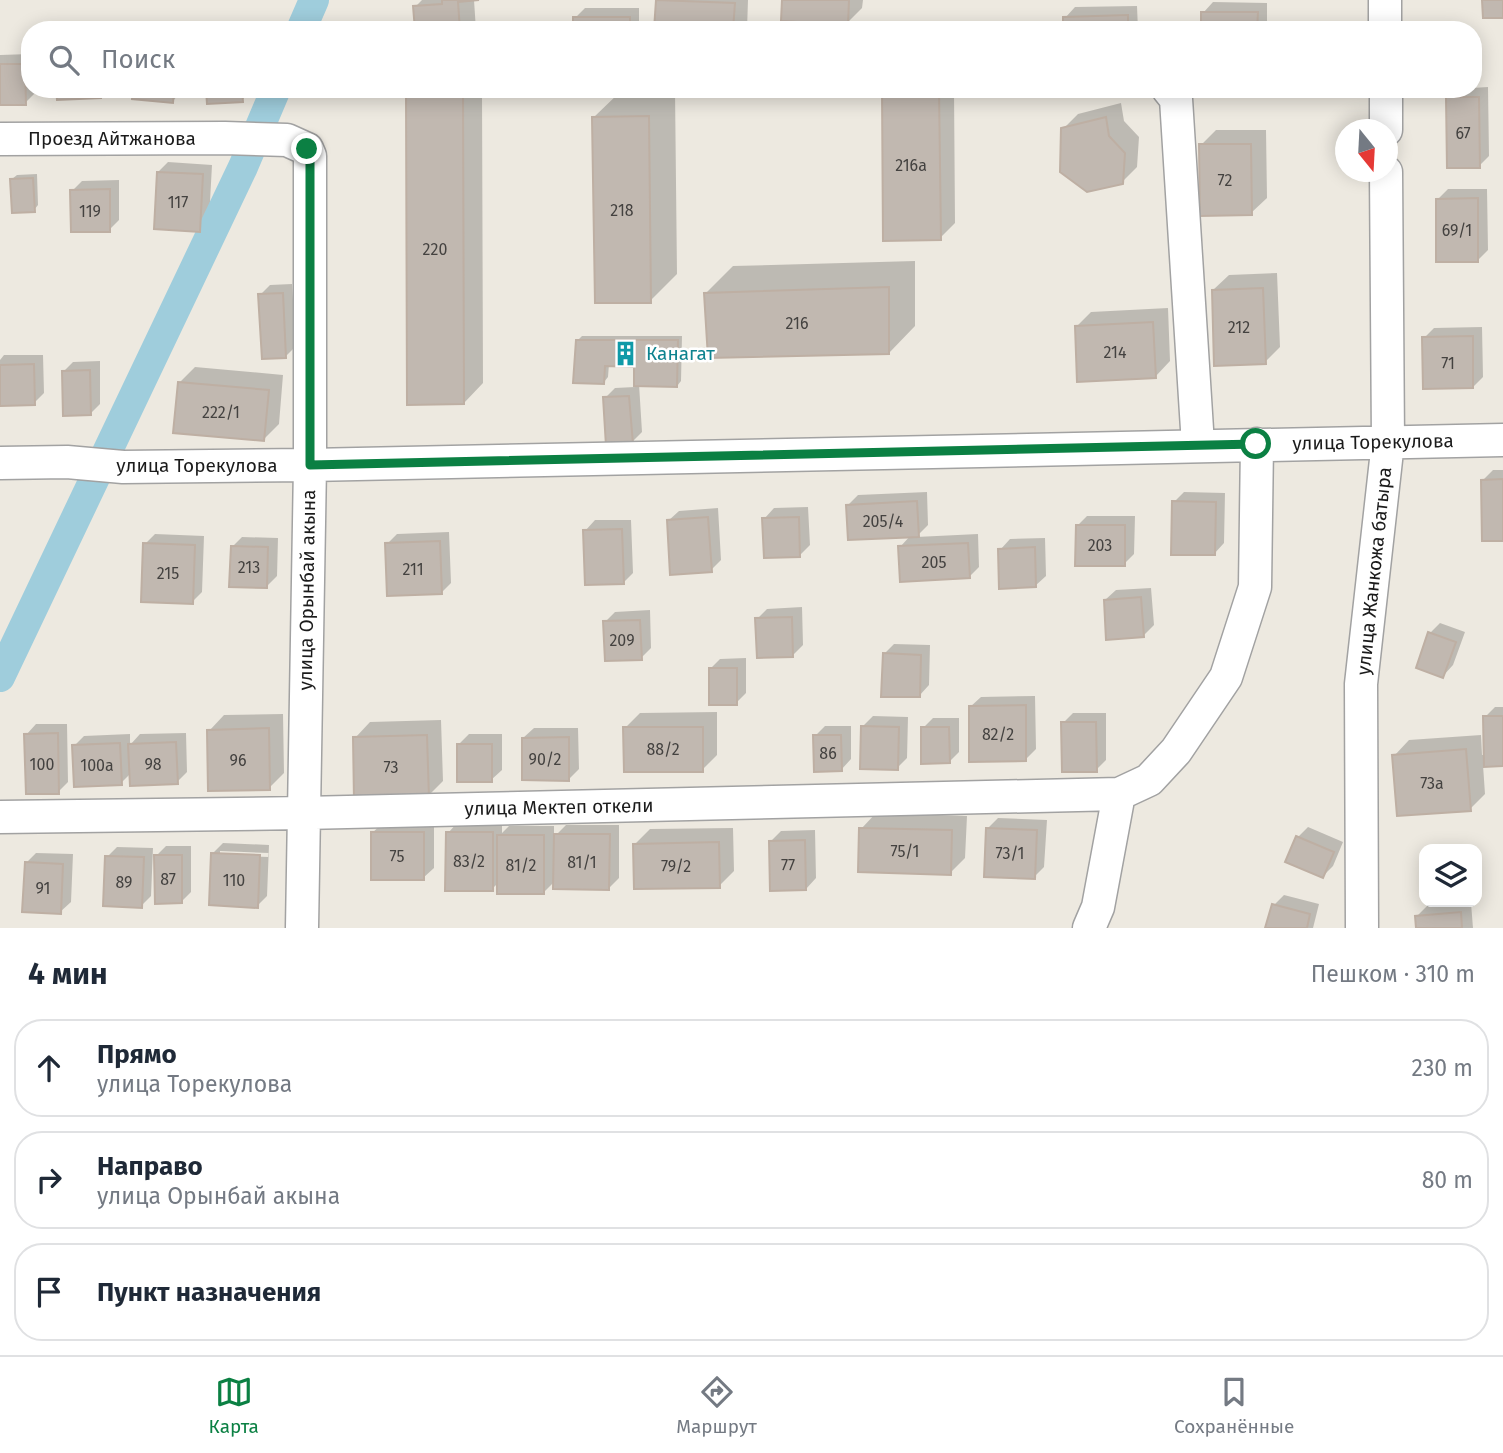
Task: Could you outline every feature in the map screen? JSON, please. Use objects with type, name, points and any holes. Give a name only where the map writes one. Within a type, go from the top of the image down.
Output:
[{"type":"street","points":[[1385,0],[1385,21]]},
{"type":"street","points":[[1175,98],[1198,446]]},
{"type":"street","points":[[1386,98],[1386,119]]},
{"type":"street","name":"Проезд Айтжанова","points":[[0,139],[225,138],[287,141]]},
{"type":"street","name":"улица Орынбай акына","points":[[287,141],[303,146],[310,156],[310,465],[302,928]]},
{"type":"street","name":"улица Жанкожа батыра","points":[[1362,928],[1361,684],[1388,442],[1386,182]]},
{"type":"street","name":"улица Торекулова","points":[[0,463],[67,462],[123,467],[310,465],[1503,440]]},
{"type":"street","points":[[1089,928],[1098,906],[1119,794],[1149,780],[1176,751],[1226,677],[1255,587],[1256,444]]},
{"type":"street","name":"улица Мектеп откели","points":[[0,817],[303,813],[1119,794]]},
{"type":"building","points":[[442,0],[479,0],[458,2],[459,21],[414,21],[413,6],[442,4]]},
{"type":"building","points":[[656,0],[735,3],[734,21],[655,21]]},
{"type":"building","points":[[782,0],[849,0],[848,21],[781,21]]},
{"type":"building","points":[[1482,0],[1503,0],[1503,18],[1483,18]]},
{"type":"building","points":[[1201,12],[1258,12],[1258,21],[1201,21]]},
{"type":"building","points":[[1128,15],[1128,21],[1063,21],[1063,17]]},
{"type":"building","points":[[573,17],[630,17],[630,21],[573,21]]},
{"type":"building","points":[[0,64],[21,64],[21,98],[26,98],[26,105],[0,105]]},
{"type":"building","points":[[57,98],[101,98],[57,100]]},
{"type":"building","points":[[132,98],[173,98],[173,103]]},
{"type":"building","points":[[207,98],[243,98],[243,102],[207,104]]},
{"type":"building","points":[[406,98],[463,98],[464,404],[407,405]]},
{"type":"building","points":[[882,98],[939,98],[941,240],[883,241]]},
{"type":"building","points":[[1446,98],[1479,98],[1480,168],[1447,168]]},
{"type":"building","points":[[649,116],[651,303],[595,303],[592,117]]},
{"type":"building","points":[[1106,117],[1109,136],[1125,153],[1123,184],[1087,192],[1060,172],[1061,128]]},
{"type":"building","points":[[1199,144],[1251,144],[1252,215],[1200,216]]},
{"type":"building","points":[[157,172],[203,174],[200,232],[154,229]]},
{"type":"building","points":[[33,178],[35,212],[12,213],[10,179]]},
{"type":"building","points":[[110,189],[110,232],[71,232],[70,190]]},
{"type":"building","points":[[1478,198],[1478,262],[1436,262],[1436,199]]},
{"type":"building","points":[[889,287],[889,354],[708,358],[704,293]]},
{"type":"building","points":[[1263,288],[1266,364],[1214,366],[1212,290]]},
{"type":"building","points":[[283,293],[286,358],[262,359],[258,294]]},
{"type":"building","points":[[1153,322],[1156,378],[1077,382],[1075,326]]},
{"type":"building","points":[[1473,336],[1473,388],[1423,389],[1422,337]]},
{"type":"building","name":"Канагат","points":[[576,340],[678,340],[677,387],[634,386],[634,367],[605,366],[604,384],[573,383]]},
{"type":"building","points":[[34,364],[35,405],[0,406],[0,365]]},
{"type":"building","points":[[90,370],[91,415],[63,416],[62,371]]},
{"type":"building","points":[[178,382],[269,390],[264,441],[173,433]]},
{"type":"building","points":[[629,396],[633,444],[606,446],[603,397]]},
{"type":"building","points":[[1503,479],[1503,541],[1482,541],[1481,480]]},
{"type":"building","points":[[917,501],[919,537],[848,540],[846,505]]},
{"type":"building","points":[[1172,501],[1216,502],[1215,555],[1171,555]]},
{"type":"building","points":[[708,517],[712,572],[670,575],[667,520]]},
{"type":"building","points":[[799,517],[800,557],[764,558],[762,518]]},
{"type":"building","points":[[1076,525],[1125,525],[1125,566],[1075,566]]},
{"type":"building","points":[[622,529],[624,584],[585,585],[583,530]]},
{"type":"building","points":[[440,541],[442,594],[387,596],[385,543]]},
{"type":"building","points":[[143,543],[195,545],[193,604],[141,602]]},
{"type":"building","points":[[968,543],[970,578],[900,582],[898,546]]},
{"type":"building","points":[[231,546],[268,547],[267,588],[229,587]]},
{"type":"building","points":[[1035,547],[1036,587],[999,589],[998,549]]},
{"type":"building","points":[[1141,597],[1144,637],[1106,640],[1104,600]]},
{"type":"building","points":[[792,617],[793,657],[757,658],[755,618]]},
{"type":"building","points":[[640,620],[642,660],[605,661],[603,621]]},
{"type":"building","points":[[1428,632],[1456,642],[1443,678],[1416,668]]},
{"type":"building","points":[[883,653],[921,655],[920,697],[881,697]]},
{"type":"building","points":[[709,668],[737,668],[737,705],[709,705]]},
{"type":"building","points":[[1026,705],[1026,761],[969,762],[969,706]]},
{"type":"building","points":[[1483,716],[1503,716],[1503,766],[1484,767]]},
{"type":"building","points":[[1061,722],[1096,722],[1097,772],[1062,772]]},
{"type":"building","points":[[861,726],[899,727],[898,770],[860,769]]},
{"type":"building","points":[[623,727],[703,727],[703,772],[624,772]]},
{"type":"building","points":[[921,727],[949,727],[950,763],[921,764]]},
{"type":"building","points":[[269,728],[270,790],[208,791],[207,730]]},
{"type":"building","points":[[58,733],[59,794],[26,794],[24,734]]},
{"type":"building","points":[[427,735],[429,798],[354,800],[353,737]]},
{"type":"building","points":[[813,735],[841,735],[842,771],[814,772]]},
{"type":"building","points":[[569,737],[569,781],[522,780],[522,738]]},
{"type":"building","points":[[176,742],[178,784],[130,786],[128,744]]},
{"type":"building","points":[[120,743],[122,785],[74,787],[72,745]]},
{"type":"building","points":[[457,744],[492,744],[492,782],[457,782]]},
{"type":"building","points":[[1466,749],[1471,811],[1397,816],[1392,755]]},
{"type":"building","points":[[859,828],[952,830],[951,875],[858,872]]},
{"type":"building","points":[[986,828],[1037,830],[1035,879],[984,877]]},
{"type":"building","points":[[371,832],[424,832],[424,880],[371,880]]},
{"type":"building","points":[[446,832],[493,832],[493,891],[445,891]]},
{"type":"building","points":[[554,834],[610,834],[609,890],[553,889]]},
{"type":"building","points":[[497,835],[544,835],[544,894],[497,894]]},
{"type":"building","points":[[1296,836],[1334,852],[1323,878],[1285,862]]},
{"type":"building","points":[[805,840],[806,890],[770,891],[769,841]]},
{"type":"building","points":[[719,842],[720,888],[634,889],[633,844]]},
{"type":"building","points":[[211,853],[260,855],[258,908],[209,905]]},
{"type":"building","points":[[154,855],[182,855],[182,903],[155,904]]},
{"type":"building","points":[[105,856],[144,857],[142,908],[103,906]]},
{"type":"building","points":[[25,862],[63,864],[61,914],[22,912]]},
{"type":"building","points":[[1272,904],[1310,914],[1307,928],[1265,928]]},
{"type":"building","points":[[1461,912],[1462,928],[1416,928],[1415,916]]},
{"type":"waterway","points":[[305,21],[314,0]]},
{"type":"waterway","points":[[0,677],[243,167],[272,98]]},
{"type":"place","name":"Канагат","points":[[626,353]]},
{"type":"route","points":[[307,149],[310,156],[310,465],[1256,444]]}]
